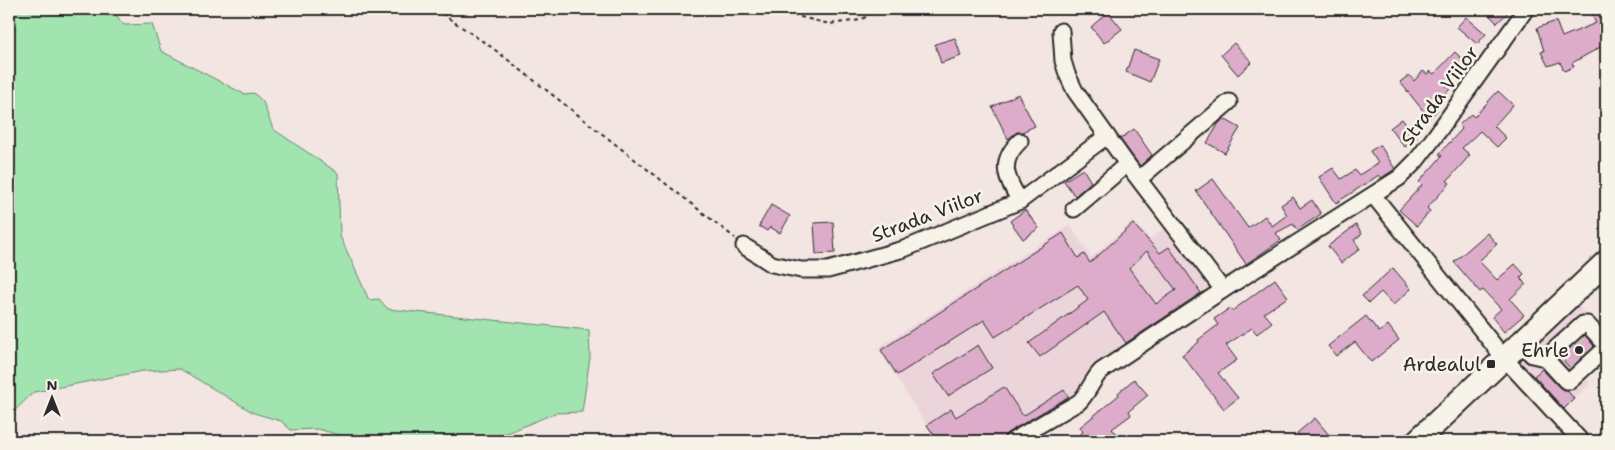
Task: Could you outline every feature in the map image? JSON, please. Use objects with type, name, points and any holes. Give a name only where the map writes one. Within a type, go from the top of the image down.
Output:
[{"type":"highway","points":[[1417,441],[1606,262]]},
{"type":"street","name":"Strada Viilor","points":[[1012,441],[1079,402],[1087,394],[1096,376],[1101,371],[1223,290],[1399,178],[1416,161],[1526,9]]},
{"type":"street","points":[[1061,30],[1063,60],[1075,91],[1127,164],[1223,290]]},
{"type":"street","points":[[1139,179],[1229,102]]},
{"type":"street","name":"Strada Viilor","points":[[744,246],[772,264],[801,270],[828,270],[904,249],[1020,200],[1107,136]]},
{"type":"street","points":[[1020,141],[1011,149],[1006,161],[1006,176],[1020,200]]},
{"type":"street","points":[[1074,209],[1127,164]]},
{"type":"street","points":[[1373,195],[1504,358],[1581,441]]},
{"type":"street","points":[[1521,342],[1532,355],[1545,358],[1566,381],[1570,381],[1606,346],[1587,324],[1583,324],[1545,358]]},
{"type":"path","points":[[435,9],[494,49],[744,246]]},
{"type":"path","points":[[769,9],[829,24],[861,20],[877,9]]},
{"type":"shaded area","points":[[1133,221],[1150,239],[1169,225],[1215,289],[1076,398],[1006,441],[936,441],[878,348],[1070,225],[1091,258]]},
{"type":"shaded area","points":[[1578,306],[1606,336],[1583,376],[1590,384],[1563,409],[1518,362]]},
{"type":"green space","points":[[9,9],[111,9],[124,25],[152,24],[161,51],[244,94],[254,93],[263,102],[273,129],[338,173],[340,236],[369,300],[379,299],[388,309],[589,330],[590,357],[582,412],[555,413],[510,432],[478,441],[360,441],[318,429],[291,430],[281,421],[254,413],[180,369],[143,371],[34,392],[9,416]]},
{"type":"building","points":[[1495,9],[1512,9],[1497,23],[1489,15]]},
{"type":"building","points":[[1601,9],[1606,9],[1606,44],[1572,63],[1574,67],[1564,71],[1560,62],[1548,66],[1541,52],[1544,51],[1537,28],[1556,21],[1562,37],[1596,23],[1591,14]]},
{"type":"building","points":[[1108,12],[1122,29],[1104,43],[1091,27]]},
{"type":"building","points":[[1466,17],[1486,34],[1477,44],[1457,27]]},
{"type":"building","points":[[955,38],[961,56],[941,63],[935,44]]},
{"type":"building","points":[[1234,43],[1252,62],[1238,75],[1221,55]]},
{"type":"building","points":[[1134,50],[1159,59],[1150,82],[1126,72]]},
{"type":"building","points":[[1455,52],[1467,64],[1446,86],[1450,89],[1434,106],[1437,111],[1429,118],[1400,82],[1409,75],[1414,81],[1423,71],[1427,74],[1430,71],[1434,74]]},
{"type":"building","points":[[1498,91],[1513,105],[1494,126],[1506,138],[1497,147],[1480,131],[1462,148],[1470,155],[1447,181],[1450,183],[1427,208],[1430,211],[1417,226],[1399,210],[1422,185],[1419,182],[1442,156],[1439,154],[1462,129],[1459,125],[1471,114],[1474,117]]},
{"type":"building","points":[[1018,94],[1035,126],[1022,132],[1017,132],[1008,139],[992,107]]},
{"type":"building","points":[[1224,119],[1240,128],[1225,153],[1207,143],[1219,123]]},
{"type":"building","points":[[1402,119],[1417,138],[1405,147],[1390,128]]},
{"type":"building","points":[[1134,129],[1152,155],[1140,166],[1120,139]]},
{"type":"building","points":[[1380,145],[1395,169],[1381,178],[1379,175],[1336,203],[1319,177],[1333,168],[1341,179],[1355,170],[1359,175],[1378,163],[1370,151]]},
{"type":"building","points":[[1083,169],[1091,182],[1075,196],[1064,181]]},
{"type":"building","points":[[1213,179],[1248,228],[1265,216],[1272,226],[1287,215],[1281,205],[1293,197],[1300,208],[1312,200],[1321,214],[1297,230],[1293,224],[1276,233],[1281,240],[1246,264],[1196,191]]},
{"type":"building","points":[[771,205],[790,216],[780,233],[770,227],[767,231],[759,226]]},
{"type":"building","points":[[1025,210],[1039,228],[1023,239],[1010,221]]},
{"type":"building","points":[[833,222],[835,253],[816,254],[814,223]]},
{"type":"building","points":[[1133,224],[1160,253],[1169,247],[1201,293],[1126,343],[1104,312],[1040,357],[1029,343],[1088,300],[1078,285],[995,337],[984,320],[897,375],[881,350],[1063,233],[1078,258],[1084,254],[1090,263]],"holes":[[[1147,251],[1176,290],[1156,304],[1129,268]]]},
{"type":"building","points":[[1356,225],[1362,234],[1354,240],[1360,249],[1341,263],[1328,246]]},
{"type":"building","points":[[1487,233],[1497,244],[1479,261],[1497,280],[1515,264],[1524,274],[1520,278],[1526,284],[1510,299],[1524,315],[1504,332],[1492,317],[1501,309],[1483,290],[1480,292],[1454,262]]},
{"type":"building","points":[[1393,268],[1411,289],[1393,305],[1381,292],[1369,303],[1362,296]]},
{"type":"building","points":[[1275,279],[1288,297],[1264,313],[1272,322],[1257,334],[1252,328],[1226,345],[1237,360],[1218,373],[1238,398],[1224,409],[1182,355],[1218,325],[1214,319],[1230,308],[1232,311]]},
{"type":"building","points":[[1366,316],[1379,332],[1388,325],[1399,340],[1371,362],[1355,342],[1336,356],[1328,346]]},
{"type":"building","points":[[1585,335],[1594,346],[1570,368],[1560,357]]},
{"type":"building","points":[[978,345],[992,368],[948,396],[933,374]]},
{"type":"building","points":[[1542,369],[1559,387],[1567,390],[1574,399],[1564,409],[1534,376]]},
{"type":"building","points":[[1134,379],[1148,395],[1129,411],[1131,415],[1112,429],[1122,441],[1072,441],[1083,432],[1080,427],[1119,395],[1118,393]]},
{"type":"building","points":[[1004,387],[1023,416],[1064,390],[1068,397],[1007,433],[1001,441],[938,441],[927,425],[951,409],[956,417]]},
{"type":"building","points":[[1315,418],[1334,441],[1304,441],[1297,433]]},
{"type":"tunnel","points":[[1570,335],[1594,359]]},
{"type":"tunnel","points":[[1557,347],[1580,372]]},
{"type":"place","name":"Ehrle","points":[[1579,350]]},
{"type":"place","name":"Ardealul","points":[[1491,364]]}]
